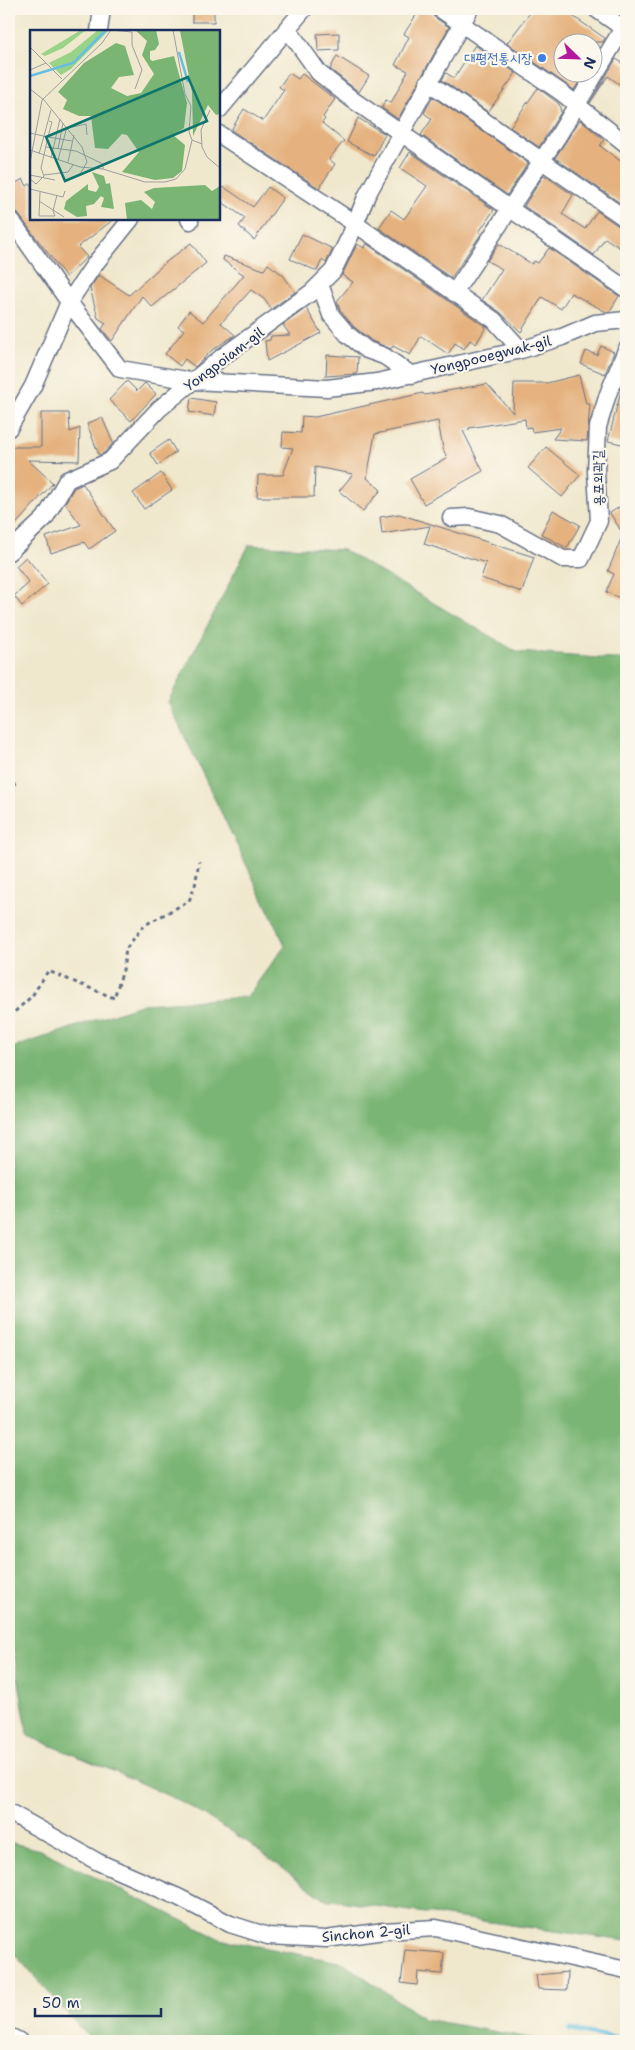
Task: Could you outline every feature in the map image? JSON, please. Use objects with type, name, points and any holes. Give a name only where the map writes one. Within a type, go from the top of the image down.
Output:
[{"type":"street","points":[[99,30],[102,9]]},
{"type":"street","points":[[220,109],[304,9]]},
{"type":"street","points":[[440,9],[465,16],[626,144]]},
{"type":"street","points":[[454,293],[577,105],[625,27],[596,9]]},
{"type":"street","name":"Yongpoiam-gil","points":[[9,552],[45,518],[67,480],[110,461],[159,409],[222,357],[290,310],[333,271],[367,195],[465,16]]},
{"type":"street","points":[[287,28],[319,73],[352,100],[626,288]]},
{"type":"street","points":[[428,82],[626,219]]},
{"type":"street","points":[[220,135],[354,223],[494,320],[521,350]]},
{"type":"street","points":[[9,217],[69,302]]},
{"type":"street","points":[[9,428],[33,386],[69,302],[94,265],[130,220]]},
{"type":"street","name":"Yongpooegwak-gil","points":[[320,284],[330,315],[347,334],[367,350],[384,356],[412,375]]},
{"type":"street","name":"Yongpooegwak-gil","points":[[69,302],[120,368],[193,381],[327,388],[377,382],[412,375],[521,350],[562,337],[595,323],[626,320]]},
{"type":"street","name":"용포외곽길","points":[[451,518],[469,517],[500,524],[563,559],[581,559],[599,521],[596,472],[598,427],[608,394],[626,350]]},
{"type":"street","name":"Sinchon 2-gil","points":[[9,1812],[98,1862],[178,1897],[230,1924],[268,1936],[326,1938],[384,1931],[436,1928],[626,1970]]},
{"type":"street","points":[[9,2036],[19,2041]]},
{"type":"path","points":[[9,766],[15,786],[9,797]]},
{"type":"path","points":[[9,1017],[32,996],[48,971],[114,998],[123,970],[126,949],[143,926],[189,901],[195,886],[200,861]]},
{"type":"green space","points":[[249,545],[343,550],[517,652],[626,660],[626,1941],[324,1899],[249,1843],[186,1804],[123,1775],[28,1736],[9,1623],[9,1049],[143,1004],[247,997],[285,945],[168,702]]},
{"type":"green space","points":[[9,1842],[40,1850],[220,1939],[344,1963],[424,2019],[547,2041],[92,2041],[9,1948]]},
{"type":"building","points":[[192,9],[214,9],[214,22],[192,22]]},
{"type":"building","points":[[420,9],[430,9],[434,17],[449,27],[398,119],[382,108],[385,100],[391,103],[408,71],[395,65],[409,37],[404,34]]},
{"type":"building","points":[[533,9],[562,9],[596,32],[552,32],[552,75],[507,43]]},
{"type":"building","points":[[339,33],[339,50],[318,51],[317,34]]},
{"type":"building","points":[[475,45],[516,73],[488,112],[442,80],[446,73],[454,78]]},
{"type":"building","points":[[337,56],[369,76],[359,92],[330,69]]},
{"type":"building","points":[[616,59],[626,65],[626,89],[608,76],[590,103]]},
{"type":"building","points":[[289,73],[298,79],[302,74],[335,99],[323,117],[325,119],[322,123],[344,141],[329,159],[335,164],[319,188],[231,130],[244,109],[263,121],[284,90],[279,87]]},
{"type":"building","points":[[563,82],[579,82],[574,90]]},
{"type":"building","points":[[538,88],[559,104],[561,112],[539,147],[510,127]]},
{"type":"building","points":[[433,97],[528,163],[507,195],[421,135],[432,119],[424,113]]},
{"type":"building","points":[[358,118],[385,134],[374,156],[347,142]]},
{"type":"building","points":[[580,120],[604,140],[600,146],[626,165],[626,207],[555,158]]},
{"type":"building","points":[[410,152],[494,210],[479,232],[481,234],[451,278],[379,228],[391,210],[404,219],[427,186],[400,168]]},
{"type":"building","points":[[544,175],[573,195],[562,214],[585,229],[597,211],[626,229],[626,252],[605,238],[594,255],[524,206]]},
{"type":"building","points":[[23,179],[27,186],[30,184],[30,220],[113,220],[78,247],[87,257],[66,277],[9,202],[9,187]]},
{"type":"building","points":[[224,187],[253,207],[268,187],[283,198],[254,240],[239,226],[245,218],[220,201],[220,193]]},
{"type":"building","points":[[302,234],[333,249],[326,263],[322,260],[317,271],[290,259]]},
{"type":"building","points":[[191,243],[206,263],[152,307],[142,296],[112,341],[102,329],[106,323],[98,318],[90,288],[99,275],[129,295]]},
{"type":"building","points":[[357,244],[364,248],[367,244],[486,327],[476,344],[470,340],[464,349],[455,343],[448,354],[421,336],[410,355],[393,346],[391,349],[372,341],[354,327],[340,310],[337,301],[353,282],[342,275]]},
{"type":"building","points":[[499,244],[532,264],[534,261],[538,263],[549,248],[619,296],[610,311],[606,312],[571,293],[561,309],[542,297],[521,332],[500,312],[482,300],[502,269],[487,261]]},
{"type":"building","points":[[224,256],[264,270],[268,264],[283,275],[295,292],[271,309],[264,299],[251,290],[221,323],[235,335],[211,351],[195,367],[185,359],[180,366],[165,354],[184,330],[178,326],[189,311],[203,322],[244,275],[223,260]]},
{"type":"building","points":[[306,308],[321,333],[267,361],[265,341],[270,340],[271,336],[290,335],[283,325]]},
{"type":"building","points":[[601,346],[614,352],[605,374],[581,364],[586,351],[597,355]]},
{"type":"building","points":[[327,355],[358,357],[357,374],[326,376]]},
{"type":"building","points":[[579,375],[586,404],[590,404],[587,441],[553,439],[561,428],[532,432],[531,427],[526,428],[525,419],[469,428],[469,430],[463,431],[483,471],[424,504],[410,479],[447,458],[443,449],[438,421],[375,434],[367,478],[381,490],[363,511],[339,491],[353,474],[315,467],[314,497],[257,497],[258,475],[283,475],[293,448],[282,447],[283,432],[301,433],[302,416],[315,417],[423,393],[424,395],[487,384],[513,413],[514,383],[547,383]]},
{"type":"building","points":[[127,381],[137,391],[145,383],[156,394],[131,421],[109,400]]},
{"type":"building","points":[[622,387],[626,387],[626,445],[608,441]]},
{"type":"building","points":[[191,398],[216,402],[214,416],[189,412]]},
{"type":"building","points":[[41,413],[69,413],[70,432],[80,428],[79,461],[28,460],[53,483],[9,532],[10,445],[13,447],[41,447]]},
{"type":"building","points":[[102,417],[113,443],[104,453],[99,455],[87,424]]},
{"type":"building","points":[[169,440],[176,452],[158,465],[150,453]]},
{"type":"building","points":[[546,447],[580,475],[562,497],[528,468]]},
{"type":"building","points":[[161,473],[172,490],[144,509],[133,493]]},
{"type":"building","points":[[83,484],[115,531],[89,549],[84,542],[51,553],[46,537],[81,525],[65,503],[74,488]]},
{"type":"building","points":[[626,503],[626,591],[623,599],[606,592],[614,574],[608,571],[623,534],[610,513]]},
{"type":"building","points":[[553,510],[580,525],[567,548],[541,534]]},
{"type":"building","points":[[399,514],[534,557],[522,592],[481,578],[486,563],[424,544],[430,526],[382,534],[380,517]]},
{"type":"building","points":[[26,557],[48,584],[22,606],[14,596],[29,583],[16,566]]},
{"type":"building","points":[[405,1950],[444,1953],[442,1974],[418,1972],[417,1985],[401,1983]]},
{"type":"building","points":[[568,1972],[567,1990],[538,1989],[536,1975]]},
{"type":"waterway","points":[[570,2030],[626,2040]]},
{"type":"place","name":"대평전통시장","points":[[542,58]]}]
